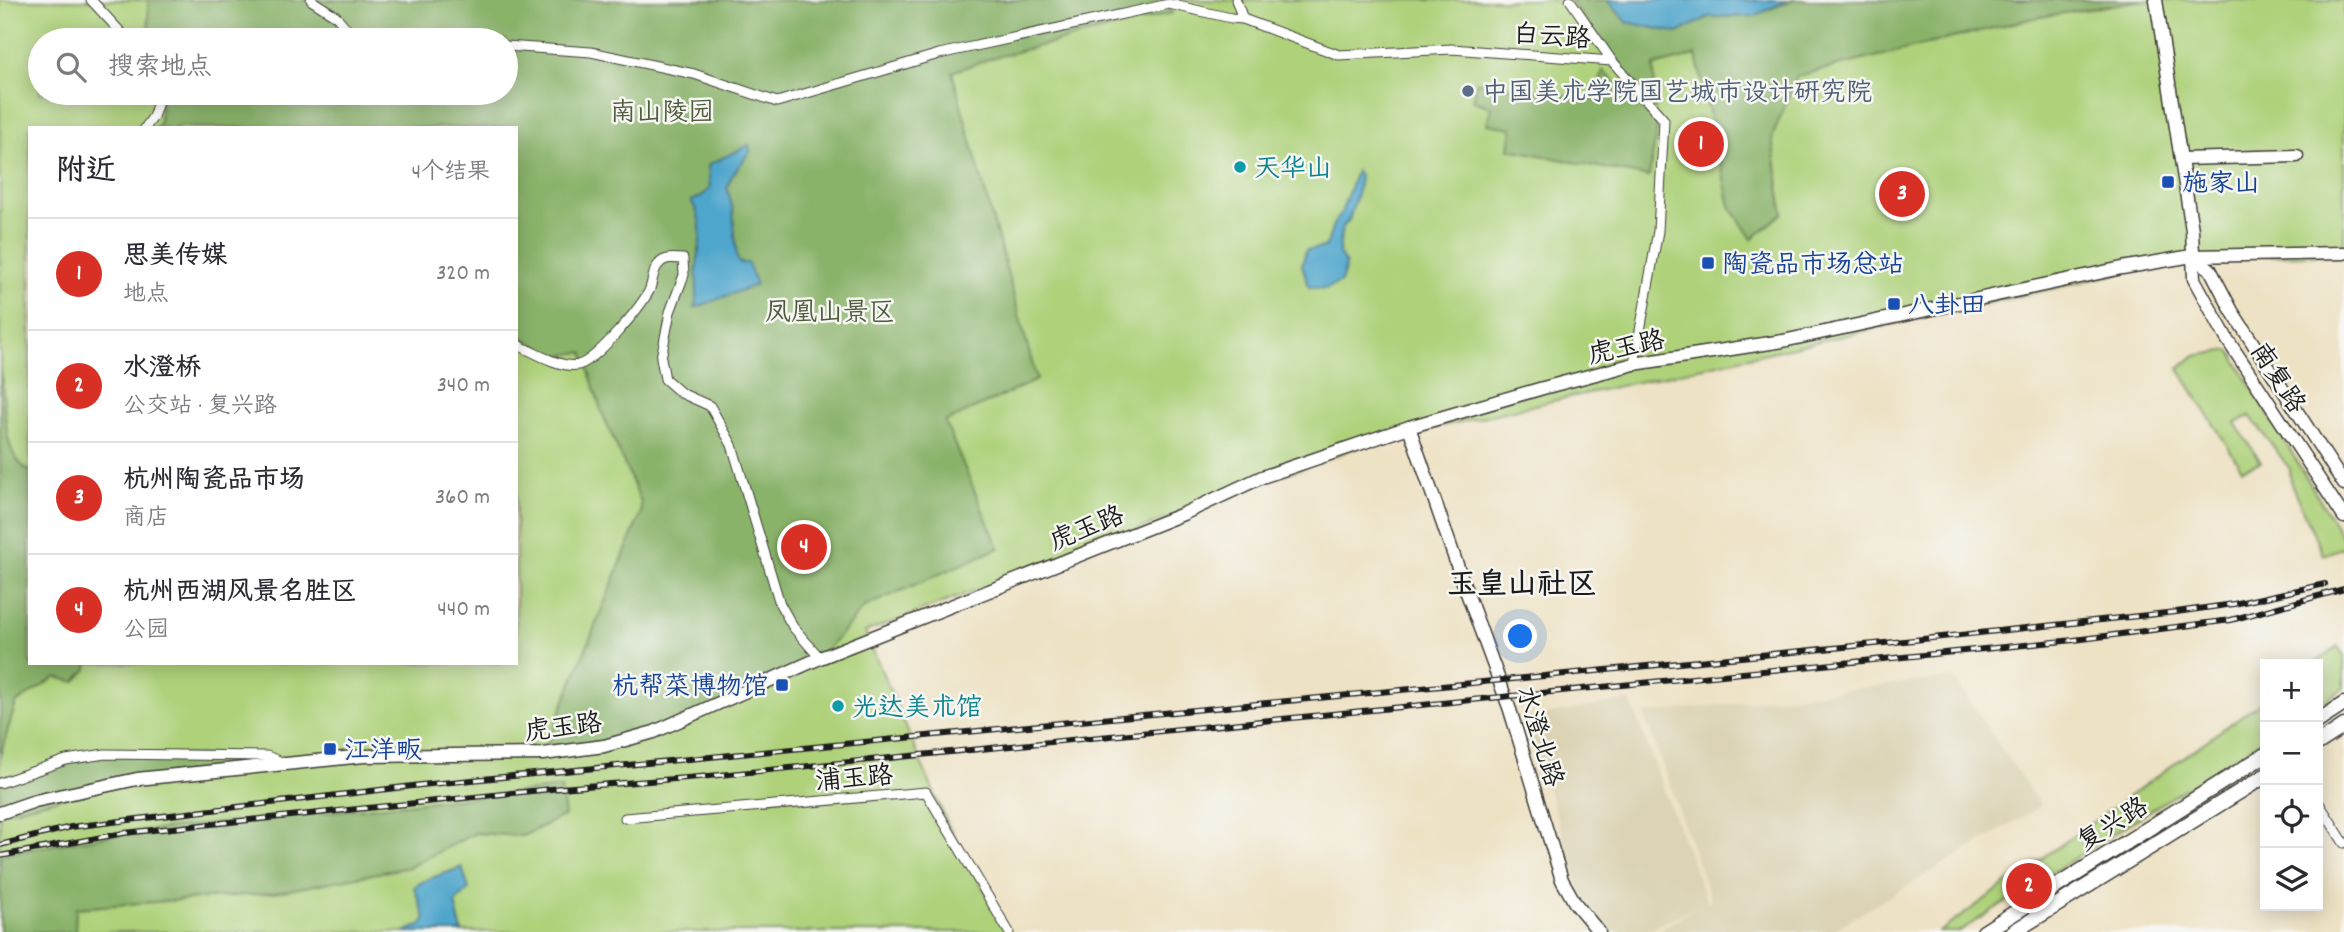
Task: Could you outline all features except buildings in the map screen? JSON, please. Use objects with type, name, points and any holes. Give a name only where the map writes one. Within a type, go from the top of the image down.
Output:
[{"type":"main road","points":[[2323,718],[2344,704]]},
{"type":"main road","points":[[2323,740],[2344,726]]},
{"type":"main road","name":"复兴路","points":[[1984,932],[2260,758]]},
{"type":"main road","name":"复兴路","points":[[2014,932],[2260,779]]},
{"type":"street","points":[[91,0],[117,28]]},
{"type":"street","points":[[311,0],[336,16],[346,28]]},
{"type":"street","points":[[1236,0],[1244,19]]},
{"type":"street","points":[[1570,0],[1612,61],[1664,120],[1658,231],[1634,364]]},
{"type":"street","name":"南复路","points":[[2156,0],[2192,230],[2194,279],[2227,339],[2344,517]]},
{"type":"street","name":"白云路","points":[[518,48],[591,51],[694,74],[777,102],[940,54],[1169,4],[1244,19],[1339,55],[1452,49],[1612,61]]},
{"type":"street","points":[[146,126],[156,105]]},
{"type":"street","points":[[2181,159],[2297,156]]},
{"type":"street","name":"虎玉路","points":[[0,813],[35,801],[137,779],[364,756],[543,754],[604,746],[654,732],[820,658],[1183,514],[1262,477],[1409,427],[1634,364],[1783,341],[2096,273],[2192,256],[2344,253]]},
{"type":"street","name":"南复路","points":[[2192,256],[2210,269],[2232,311],[2344,484]]},
{"type":"street","points":[[518,345],[566,365],[576,366],[585,362],[616,334],[650,289],[658,264],[667,258],[683,259],[684,275],[670,312],[661,358],[665,379],[681,393],[710,407],[732,445],[780,604],[793,627],[820,658]]},
{"type":"street","name":"水澄北路","points":[[1409,427],[1462,582],[1510,710],[1562,880],[1598,932]]},
{"type":"street","points":[[0,783],[66,760],[104,754],[267,757],[288,765]]},
{"type":"street","name":"浦玉路","points":[[625,818],[926,792],[1009,932]]},
{"type":"street","points":[[2323,810],[2344,843]]},
{"type":"shaded area","points":[[1953,677],[2041,806],[1830,932],[1656,932],[1697,907],[1643,932],[1610,932],[1580,892],[1526,718],[1630,700],[1707,902],[1711,899],[1644,714]]},
{"type":"green space","name":"凤凰山景区","points":[[0,0],[2344,0],[2344,254],[2223,257],[2144,268],[1371,442],[865,632],[948,825],[1008,932],[0,932]]},
{"type":"green space","name":"南山陵园","points":[[148,0],[1167,0],[1172,13],[992,58],[952,72],[1037,380],[945,422],[999,548],[864,607],[820,658],[654,732],[543,754],[641,513],[641,502],[602,413],[583,352],[554,356],[518,334],[518,126],[157,126],[160,122],[161,105],[518,105],[518,28],[149,28]]},
{"type":"green space","points":[[1570,0],[1607,0],[1627,22],[1677,33],[1708,17],[1750,16],[1795,0],[2143,0],[2034,18],[1797,76],[1772,138],[1783,213],[1752,239],[1730,206],[1696,55],[1654,66],[1655,110]]},
{"type":"green space","points":[[1603,71],[1658,123],[1649,177],[1509,149],[1512,128],[1487,124],[1491,107],[1473,101],[1477,82],[1596,100]]},
{"type":"green space","points":[[2230,350],[2344,540],[2344,547],[2323,555],[2291,484],[2290,469],[2250,416],[2235,423],[2261,462],[2242,469],[2179,369],[2194,356]]},
{"type":"green space","points":[[0,359],[9,441],[16,458],[28,470],[28,665],[88,665],[75,682],[56,677],[16,703],[0,756]]},
{"type":"green space","points":[[2338,647],[2344,655],[2344,688],[2323,702],[2323,659]]},
{"type":"green space","points":[[2260,703],[2260,741],[1958,932],[1939,932]]},
{"type":"green space","points":[[105,754],[267,756],[288,765],[137,779],[0,813],[0,783],[66,760]]},
{"type":"green space","points":[[561,788],[565,815],[523,836],[475,833],[409,867],[273,893],[76,908],[75,932],[0,932],[0,856],[8,853],[124,833]]},
{"type":"water","points":[[1607,0],[1788,0],[1754,16],[1708,17],[1678,33],[1627,22]]},
{"type":"water","points":[[749,145],[750,151],[727,187],[733,210],[737,259],[740,263],[748,263],[756,285],[694,308],[697,297],[700,224],[691,201],[701,197],[710,188],[708,165]]},
{"type":"water","points":[[1356,171],[1360,176],[1358,191],[1349,220],[1342,228],[1339,253],[1346,265],[1341,282],[1326,289],[1309,287],[1302,265],[1306,250],[1326,247]]},
{"type":"water","points":[[462,867],[469,889],[455,903],[462,932],[404,932],[422,925],[425,918],[414,887]]},
{"type":"railway","points":[[0,845],[71,827],[421,785],[1895,642],[2176,612],[2234,604],[2325,584]]},
{"type":"railway","points":[[0,856],[124,833],[2074,640],[2231,620],[2344,589]]},
{"type":"place","name":"中国美术学院国艺城市设计研究院","points":[[1468,91]]},
{"type":"place","name":"思美传媒","points":[[1701,144]]},
{"type":"place","name":"天华山","points":[[1240,167]]},
{"type":"place","name":"施家山","points":[[2168,182]]},
{"type":"place","name":"杭州陶瓷品市场","points":[[1902,194]]},
{"type":"place","name":"陶瓷品市场总站","points":[[1708,263]]},
{"type":"place","name":"八卦田","points":[[1894,304]]},
{"type":"place","name":"杭州西湖风景名胜区","points":[[804,547]]},
{"type":"place","name":"杭帮菜博物馆","points":[[782,685]]},
{"type":"place","name":"光达美术馆","points":[[838,706]]},
{"type":"place","name":"江洋畈","points":[[330,749]]},
{"type":"place","name":"水澄桥","points":[[2029,886]]},
{"type":"district","name":"玉皇山社区","points":[[1522,583]]}]
